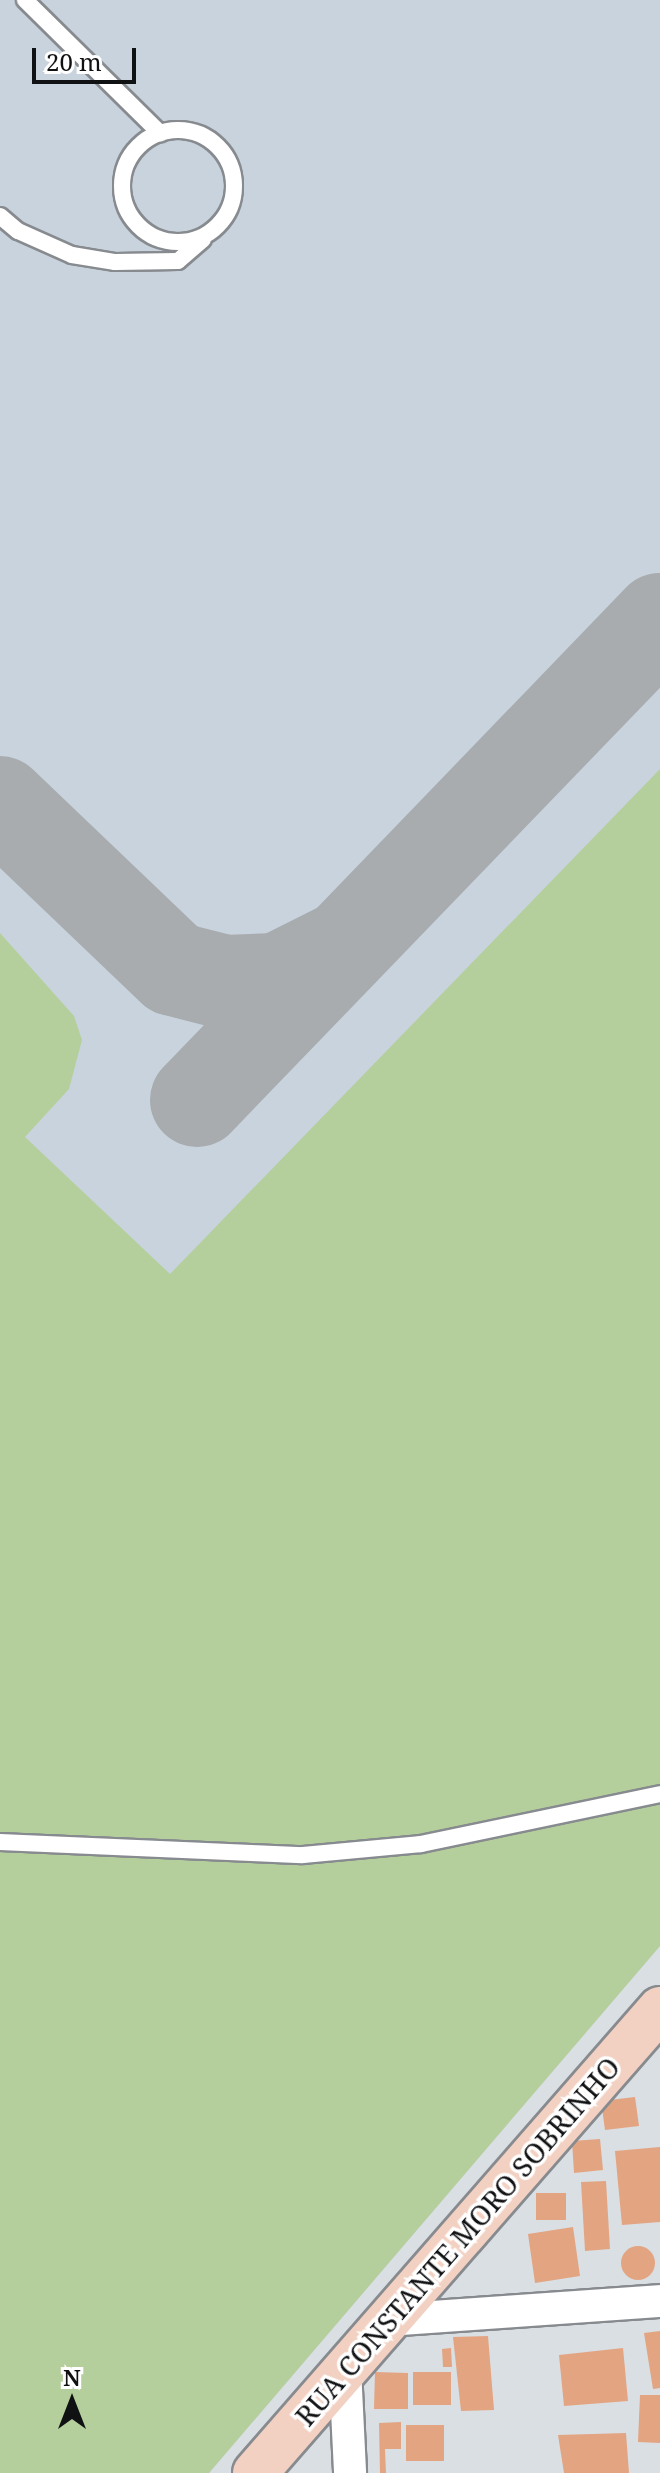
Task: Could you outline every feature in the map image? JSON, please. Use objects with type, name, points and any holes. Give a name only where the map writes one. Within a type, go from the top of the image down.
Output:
[{"type":"main road","name":"RUA CONSTANTE MORO SOBRINHO","points":[[255,2473],[660,2009]]},
{"type":"street","points":[[388,2320],[660,2301]]},
{"type":"street","points":[[345,2369],[350,2473]]},
{"type":"lane","points":[[0,216],[72,255],[115,262],[178,261],[215,229],[234,195],[227,158],[197,134],[160,133],[25,0]]},
{"type":"lane","points":[[160,133],[125,170],[122,187],[133,220],[179,243],[215,229]]},
{"type":"lane","points":[[0,1842],[303,1855],[421,1844],[660,1794]]},
{"type":"shaded area","points":[[0,0],[660,0],[660,1946],[209,2473],[0,2473]]},
{"type":"green space","points":[[660,769],[660,1946],[209,2473],[0,2473],[0,933],[74,1016],[82,1040],[69,1089],[25,1137],[170,1274]]},
{"type":"building","points":[[635,2097],[639,2126],[605,2130],[601,2101]]},
{"type":"building","points":[[600,2139],[603,2170],[574,2173],[572,2141]]},
{"type":"building","points":[[660,2147],[660,2222],[622,2225],[615,2151]]},
{"type":"building","points":[[606,2181],[610,2249],[585,2251],[581,2182]]},
{"type":"building","points":[[536,2193],[566,2193],[566,2220],[536,2220]]},
{"type":"building","points":[[573,2227],[580,2276],[535,2283],[528,2234]]},
{"type":"building","points":[[638,2246],[650,2251],[655,2263],[650,2275],[638,2280],[626,2275],[621,2263],[626,2251]]},
{"type":"building","points":[[660,2331],[660,2388],[653,2389],[644,2333]]},
{"type":"building","points":[[488,2336],[494,2410],[461,2411],[453,2337]]},
{"type":"building","points":[[451,2348],[452,2367],[443,2367],[442,2349]]},
{"type":"building","points":[[623,2348],[628,2401],[564,2406],[559,2355]]},
{"type":"building","points":[[375,2372],[408,2373],[408,2409],[374,2409]]},
{"type":"building","points":[[413,2372],[451,2372],[451,2405],[413,2405]]},
{"type":"building","points":[[640,2395],[660,2395],[660,2443],[638,2442]]},
{"type":"building","points":[[401,2422],[401,2449],[385,2449],[386,2473],[380,2473],[379,2423]]},
{"type":"building","points":[[406,2425],[444,2425],[444,2461],[406,2461]]},
{"type":"building","points":[[626,2433],[629,2473],[564,2473],[558,2435]]},
{"type":"taxiway","points":[[197,1100],[660,620]]},
{"type":"taxiway","points":[[0,803],[174,969],[225,982],[278,980],[342,948]]}]
